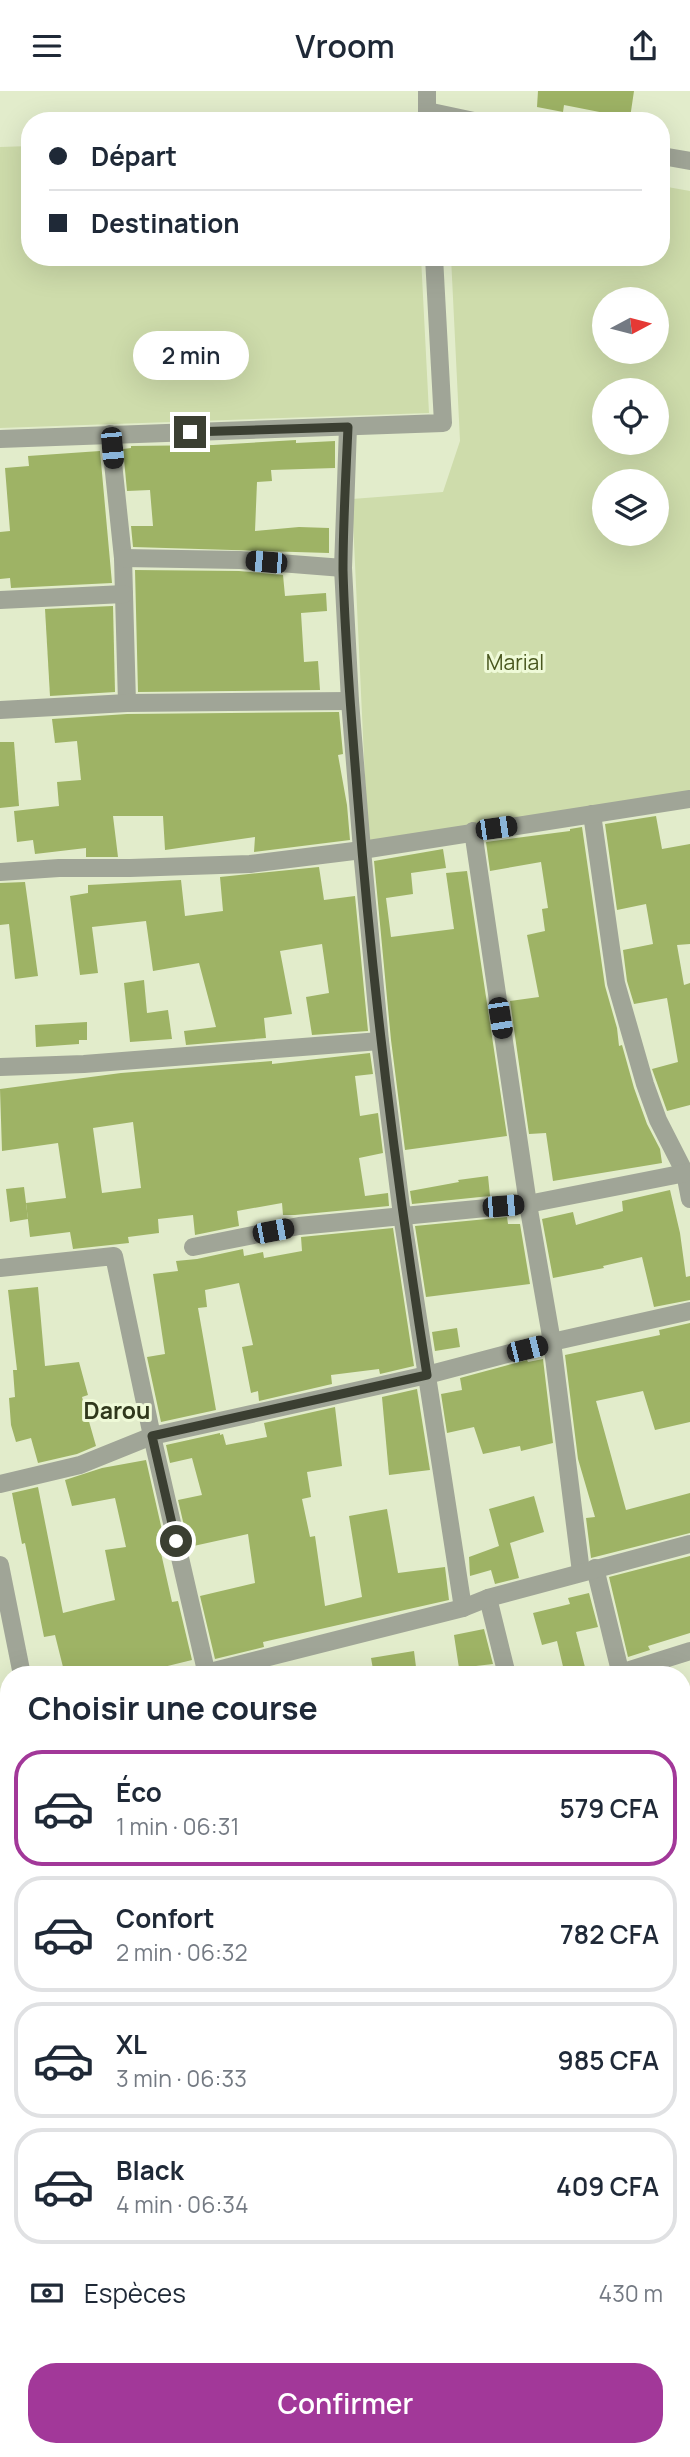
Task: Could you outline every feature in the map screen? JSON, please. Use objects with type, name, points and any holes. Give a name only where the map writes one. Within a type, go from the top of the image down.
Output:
[{"type":"street","points":[[427,91],[427,112]]},
{"type":"street","points":[[670,158],[690,162]]},
{"type":"street","points":[[0,439],[443,423],[435,266]]},
{"type":"street","points":[[348,427],[343,568],[350,701],[380,1041],[402,1215],[463,1608]]},
{"type":"street","points":[[110,434],[122,558],[127,703]]},
{"type":"street","points":[[122,558],[240,560],[343,568]]},
{"type":"street","points":[[0,600],[124,594]]},
{"type":"street","points":[[0,710],[127,703],[350,701]]},
{"type":"street","points":[[0,871],[250,864],[362,850],[690,799]]},
{"type":"street","points":[[592,814],[615,983],[658,1120],[688,1173],[690,1199]]},
{"type":"street","points":[[473,831],[528,1204],[588,1570],[618,1666]]},
{"type":"street","points":[[0,1067],[84,1064],[380,1041]]},
{"type":"street","points":[[193,1247],[299,1226],[528,1204],[688,1173]]},
{"type":"street","points":[[0,1268],[114,1256],[202,1666]]},
{"type":"street","points":[[0,1484],[79,1465],[152,1436],[427,1375],[552,1342],[690,1311]]},
{"type":"street","points":[[235,1666],[463,1608],[488,1598],[690,1544]]},
{"type":"street","points":[[0,1565],[20,1666]]},
{"type":"street","points":[[488,1598],[505,1666]]},
{"type":"street","points":[[645,1666],[690,1651]]},
{"type":"green space","points":[[21,146],[21,266],[421,266],[429,413],[0,428],[0,147]]},
{"type":"green space","name":"Marial","points":[[670,187],[690,191],[690,794],[368,844],[352,499],[443,492],[460,441],[451,266],[670,266]]},
{"type":"building","points":[[538,91],[634,91],[631,112],[600,112],[564,105],[563,112],[537,107]]},
{"type":"building","points":[[296,440],[296,443],[335,441],[335,468],[271,470],[272,481],[257,482],[255,531],[299,527],[329,528],[329,553],[133,547],[131,526],[153,526],[150,490],[127,491],[123,449],[131,446]]},
{"type":"building","points":[[100,451],[112,583],[11,588],[10,578],[0,579],[0,532],[10,531],[5,468],[29,466],[28,456]]},
{"type":"building","points":[[135,570],[239,571],[283,575],[285,596],[326,593],[327,611],[301,613],[304,662],[318,661],[320,690],[138,692]]},
{"type":"building","points":[[113,606],[115,692],[50,696],[45,609]]},
{"type":"building","points":[[339,712],[343,754],[338,755],[350,840],[254,852],[255,837],[165,850],[163,816],[113,816],[118,857],[86,857],[86,848],[35,854],[33,840],[17,842],[14,811],[59,806],[57,782],[81,780],[77,741],[55,743],[52,719],[127,714]]},
{"type":"building","points":[[0,742],[14,742],[19,806],[0,808]]},
{"type":"building","points":[[656,816],[662,849],[690,844],[690,944],[677,945],[684,985],[690,983],[690,1105],[667,1111],[652,1069],[678,1062],[667,998],[634,1004],[627,981],[623,950],[653,944],[646,904],[617,910],[605,824]]},
{"type":"building","points":[[582,827],[605,986],[617,1028],[619,1046],[622,1045],[647,1124],[660,1149],[662,1163],[553,1181],[546,1133],[529,1134],[510,1001],[539,997],[527,935],[545,931],[542,909],[548,908],[541,862],[490,871],[486,842]]},
{"type":"building","points":[[443,849],[446,868],[411,873],[413,894],[386,898],[391,937],[454,929],[446,873],[467,871],[507,1136],[405,1150],[391,1040],[374,861]]},
{"type":"building","points":[[319,867],[324,900],[355,896],[368,1031],[312,1035],[306,997],[329,993],[322,944],[280,951],[292,1014],[264,1018],[266,1038],[186,1045],[184,1031],[216,1027],[199,963],[153,971],[146,921],[92,927],[98,973],[80,975],[70,896],[88,893],[88,885],[181,880],[185,916],[223,911],[220,877]]},
{"type":"building","points":[[25,882],[38,976],[15,979],[9,924],[0,925],[0,883]]},
{"type":"building","points":[[144,980],[147,1013],[168,1010],[172,1039],[130,1042],[124,983]]},
{"type":"building","points":[[87,1022],[87,1040],[79,1040],[79,1044],[36,1047],[35,1025]]},
{"type":"building","points":[[370,1053],[373,1074],[355,1076],[360,1116],[378,1113],[383,1153],[359,1158],[365,1196],[388,1193],[389,1206],[283,1215],[282,1203],[237,1211],[239,1226],[195,1235],[193,1215],[158,1219],[159,1233],[128,1237],[129,1243],[73,1249],[70,1232],[30,1237],[26,1203],[66,1198],[58,1143],[2,1151],[0,1089],[121,1073],[272,1061],[272,1064]],"holes":[[[133,1122],[141,1188],[102,1193],[93,1128]]]},
{"type":"building","points":[[488,1176],[490,1196],[412,1204],[410,1191]]},
{"type":"building","points":[[24,1187],[28,1219],[10,1222],[6,1189]]},
{"type":"building","points":[[670,1190],[686,1277],[690,1276],[690,1300],[654,1307],[642,1257],[553,1278],[542,1219],[573,1212],[576,1225],[623,1211],[622,1201]]},
{"type":"building","points":[[507,1217],[508,1224],[520,1224],[530,1284],[426,1297],[415,1226]]},
{"type":"building","points":[[393,1228],[414,1366],[380,1374],[379,1369],[331,1375],[332,1384],[259,1401],[258,1391],[251,1393],[242,1347],[253,1345],[239,1283],[205,1290],[207,1307],[198,1308],[216,1410],[161,1422],[147,1357],[165,1354],[153,1274],[178,1271],[176,1261],[243,1249],[244,1256],[263,1252],[264,1258],[302,1251],[301,1237]]},
{"type":"building","points":[[38,1287],[45,1366],[79,1362],[88,1395],[82,1397],[96,1446],[77,1454],[38,1463],[31,1438],[16,1442],[11,1425],[9,1398],[15,1397],[13,1370],[17,1370],[8,1290]]},
{"type":"building","points":[[690,1323],[690,1422],[655,1430],[643,1391],[596,1401],[626,1510],[690,1493],[690,1533],[591,1558],[586,1518],[595,1517],[578,1459],[565,1355],[660,1335],[659,1330]]},
{"type":"building","points":[[457,1328],[460,1347],[435,1351],[432,1332]]},
{"type":"building","points":[[543,1359],[553,1443],[521,1451],[520,1446],[483,1454],[474,1427],[447,1433],[441,1394],[462,1390],[460,1378],[527,1360]]},
{"type":"building","points":[[417,1389],[430,1470],[389,1475],[382,1397]]},
{"type":"building","points":[[335,1407],[342,1466],[307,1472],[311,1497],[302,1499],[310,1537],[315,1536],[325,1606],[362,1597],[349,1516],[387,1509],[398,1573],[445,1567],[449,1600],[263,1642],[264,1647],[215,1659],[200,1596],[255,1583],[248,1534],[189,1547],[178,1500],[202,1495],[192,1458],[170,1463],[166,1445],[220,1433],[223,1434],[226,1445],[267,1437],[264,1423]]},
{"type":"building","points":[[146,1460],[167,1552],[161,1553],[172,1602],[178,1601],[192,1660],[168,1666],[63,1666],[55,1635],[44,1637],[12,1493],[38,1487],[63,1613],[115,1600],[105,1550],[126,1547],[115,1498],[72,1506],[65,1480],[102,1468]]},
{"type":"building","points":[[534,1496],[544,1532],[510,1543],[519,1578],[495,1584],[491,1570],[470,1576],[469,1557],[499,1546],[489,1509]]},
{"type":"building","points":[[690,1556],[690,1633],[648,1646],[650,1650],[628,1657],[609,1577]]},
{"type":"building","points":[[589,1593],[598,1627],[576,1632],[585,1666],[563,1666],[557,1641],[542,1645],[533,1613],[570,1604],[568,1598]]},
{"type":"building","points":[[484,1629],[493,1664],[459,1666],[454,1635]]},
{"type":"building","points":[[414,1651],[416,1666],[372,1666],[371,1658]]},
{"type":"district","name":"Darou","points":[[117,1411]]},
{"type":"route","points":[[176,1541],[152,1436],[427,1375],[406,1242],[380,1041],[362,850],[343,568],[348,427],[190,432]]}]
